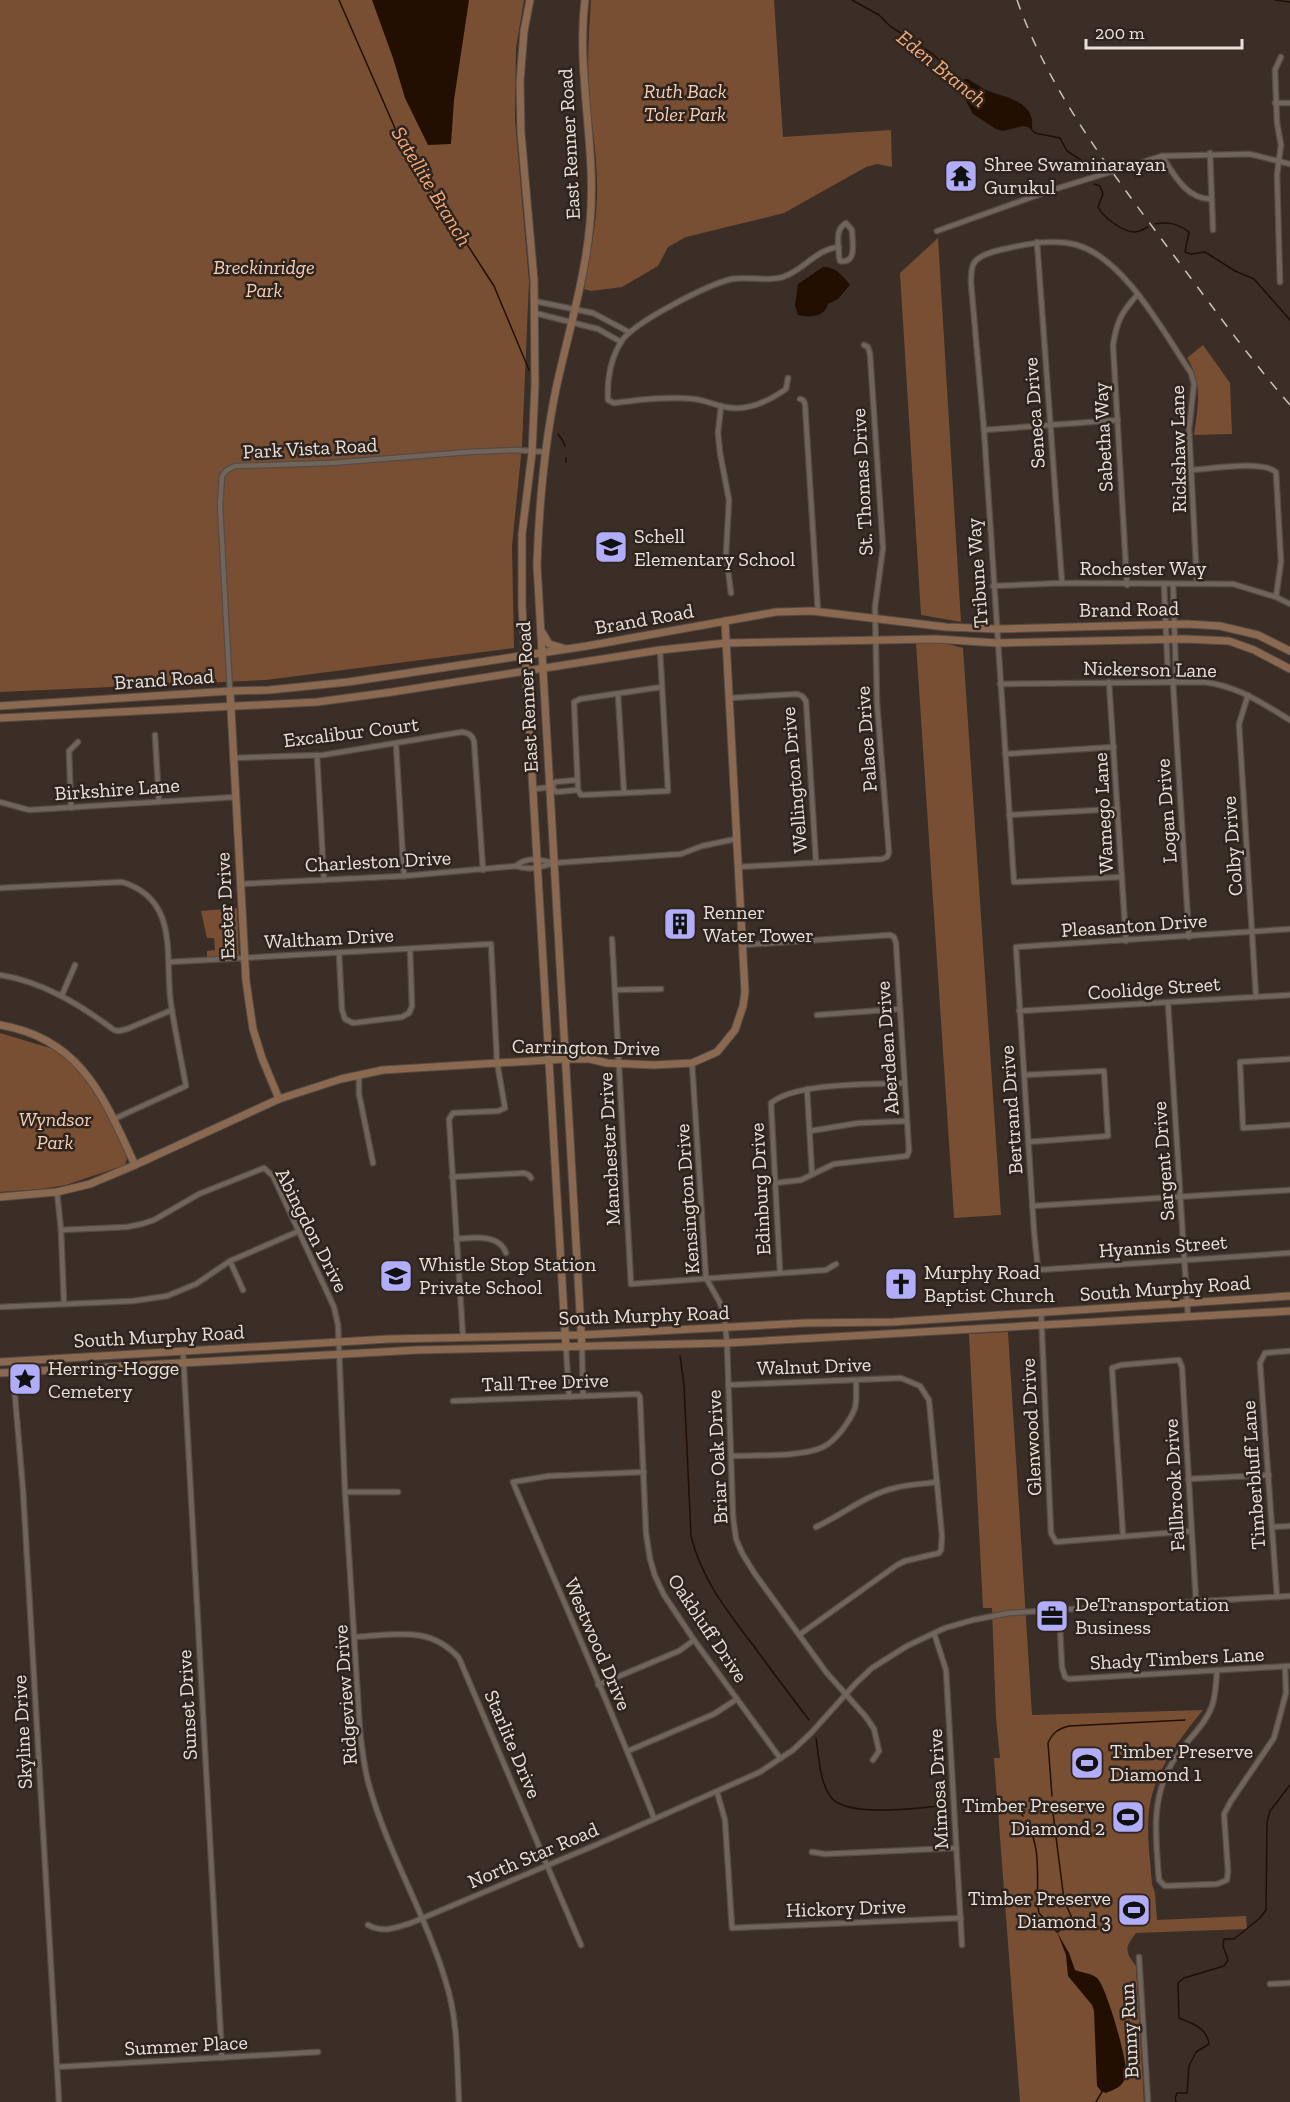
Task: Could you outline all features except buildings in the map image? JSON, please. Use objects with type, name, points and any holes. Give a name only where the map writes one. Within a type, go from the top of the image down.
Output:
[{"type":"main road","name":"East Renner Road","points":[[530,0],[524,31],[519,82],[521,133],[530,218],[535,395],[521,567],[566,1348]]},
{"type":"main road","name":"East Renner Road","points":[[582,1347],[537,565],[539,503],[546,452],[556,390],[576,309],[589,241],[591,151],[582,62],[585,0]]},
{"type":"main road","name":"Brand Road","points":[[0,706],[269,690],[373,678],[542,654],[776,612],[818,612],[946,627],[996,629],[1220,626],[1237,628],[1258,635],[1290,651]]},
{"type":"main road","name":"Carrington Drive","points":[[0,1197],[57,1192],[90,1184],[135,1166],[279,1099],[383,1070],[566,1059],[654,1065],[692,1064],[717,1052],[735,1030],[745,992],[725,621]]},
{"type":"main road","points":[[540,626],[547,642],[555,647],[568,649]]},
{"type":"main road","name":"Brand Road","points":[[0,718],[317,702],[660,650],[726,643],[876,642],[936,639],[997,643],[1229,641],[1254,650],[1290,669]]},
{"type":"main road","points":[[373,678],[376,694]]},
{"type":"main road","name":"Exeter Drive","points":[[230,691],[248,997],[253,1029],[279,1099]]},
{"type":"main road","points":[[0,1025],[33,1033],[73,1059],[99,1091],[135,1166]]},
{"type":"main road","name":"South Murphy Road","points":[[0,1362],[339,1342],[581,1335],[805,1323],[860,1323],[1290,1296]]},
{"type":"main road","name":"South Murphy Road","points":[[0,1373],[417,1350],[727,1343],[1290,1311]]},
{"type":"main road","points":[[860,1323],[860,1336]]},
{"type":"street","points":[[1280,282],[1277,175],[1281,162],[1281,145],[1275,103],[1275,70],[1281,57]]},
{"type":"street","points":[[1275,103],[1290,103]]},
{"type":"street","points":[[1210,153],[1213,230]]},
{"type":"street","points":[[937,231],[1049,191],[1162,156],[1250,153],[1290,164]]},
{"type":"street","points":[[1162,156],[1181,186],[1203,198],[1212,199]]},
{"type":"street","points":[[846,223],[852,230],[853,255],[851,259],[846,262],[840,261],[839,247],[838,230],[842,224],[846,223]]},
{"type":"street","name":"Rickshaw Lane","points":[[974,262],[1001,250],[1037,242],[1078,245],[1108,262],[1121,273],[1150,311],[1193,379],[1189,429],[1197,583]]},
{"type":"street","name":"Seneca Drive","points":[[1037,242],[1062,582]]},
{"type":"street","points":[[788,378],[786,389],[774,398],[757,405],[739,408],[694,399],[614,403],[608,400],[608,380],[612,362],[621,342],[629,332],[645,321],[730,279],[772,280],[784,277],[805,266],[824,250],[839,247]]},
{"type":"street","name":"Tribune Way","points":[[974,262],[970,283],[984,430],[1014,882],[1122,877]]},
{"type":"street","name":"Sabetha Way","points":[[1127,585],[1113,345],[1116,325],[1121,313],[1137,295]]},
{"type":"street","points":[[534,301],[593,313],[629,332]]},
{"type":"street","points":[[534,314],[572,321],[604,331],[621,342]]},
{"type":"street","points":[[604,331],[609,320]]},
{"type":"street","name":"St. Thomas Drive","points":[[864,345],[868,347],[870,354],[883,548],[875,619]]},
{"type":"street","points":[[800,399],[805,404],[818,612]]},
{"type":"street","points":[[721,406],[718,433],[729,500],[726,554],[731,593]]},
{"type":"street","points":[[984,430],[1118,420]]},
{"type":"street","name":"Park Vista Road","points":[[230,691],[219,510],[222,476],[227,470],[235,466],[331,463],[469,452],[515,450],[532,453],[546,452]]},
{"type":"street","points":[[1191,470],[1252,466],[1272,469],[1276,472],[1281,562],[1276,597]]},
{"type":"street","name":"Rochester Way","points":[[993,586],[1062,582],[1127,585],[1233,584],[1276,597],[1290,604]]},
{"type":"street","name":"Logan Drive","points":[[1164,584],[1170,625]]},
{"type":"street","name":"Logan Drive","points":[[1173,584],[1168,676],[1173,682],[1189,937]]},
{"type":"street","name":"Palace Drive","points":[[816,862],[887,857],[889,853],[878,703],[875,619]]},
{"type":"street","points":[[551,787],[556,792],[578,792],[586,796],[668,791],[660,650]]},
{"type":"street","name":"Nickerson Lane","points":[[1000,684],[1109,682],[1224,684],[1248,694],[1290,720]]},
{"type":"street","name":"Wamego Lane","points":[[1109,682],[1126,941]]},
{"type":"street","points":[[578,792],[573,707],[575,701],[662,687]]},
{"type":"street","points":[[618,694],[624,793]]},
{"type":"street","name":"Wellington Drive","points":[[729,698],[797,694],[806,701],[816,862]]},
{"type":"street","name":"Colby Drive","points":[[1248,694],[1239,724],[1256,997]]},
{"type":"street","name":"Excalibur Court","points":[[234,758],[317,755],[462,732],[470,734],[474,741],[483,870]]},
{"type":"street","points":[[154,735],[159,802]]},
{"type":"street","points":[[71,808],[69,752],[78,742]]},
{"type":"street","points":[[396,744],[404,876]]},
{"type":"street","points":[[1005,754],[1114,747]]},
{"type":"street","points":[[317,755],[324,880]]},
{"type":"street","points":[[534,789],[551,787],[555,782],[577,780]]},
{"type":"street","name":"Birkshire Lane","points":[[0,802],[29,810],[236,797]]},
{"type":"street","points":[[1009,815],[1117,809]]},
{"type":"street","name":"Charleston Drive","points":[[516,866],[522,869],[539,868],[554,863],[681,854],[702,846],[736,839]]},
{"type":"street","name":"Charleston Drive","points":[[240,884],[483,870],[516,866],[521,862],[538,859],[554,863]]},
{"type":"street","points":[[738,867],[816,862]]},
{"type":"street","points":[[0,888],[110,881],[130,884],[151,898],[159,910],[166,933],[171,1007],[186,1086],[114,1119]]},
{"type":"street","name":"Pleasanton Drive","points":[[1016,947],[1290,929]]},
{"type":"street","name":"Aberdeen Drive","points":[[742,945],[890,935],[894,937],[909,1151],[907,1156],[834,1164],[812,1174]]},
{"type":"street","name":"Manchester Drive","points":[[612,939],[631,1284],[706,1278]]},
{"type":"street","name":"Waltham Drive","points":[[169,962],[491,944],[497,1062]]},
{"type":"street","name":"Bertrand Drive","points":[[1016,947],[1038,1270]]},
{"type":"street","points":[[339,953],[342,1010],[345,1019],[353,1023],[402,1017],[409,1013],[412,1006],[410,949]]},
{"type":"street","points":[[62,994],[75,965]]},
{"type":"street","points":[[0,975],[21,979],[62,994],[114,1030],[120,1031],[172,1010]]},
{"type":"street","points":[[615,990],[661,989]]},
{"type":"street","name":"Coolidge Street","points":[[1020,1011],[1290,995]]},
{"type":"street","name":"Sargent Drive","points":[[1167,1003],[1188,1317]]},
{"type":"street","points":[[817,1015],[899,1009]]},
{"type":"street","points":[[1290,1059],[1240,1062],[1243,1128],[1290,1125]]},
{"type":"street","points":[[463,1337],[450,1119],[453,1113],[498,1111],[505,1108],[497,1062]]},
{"type":"street","name":"Kensington Drive","points":[[692,1064],[706,1278],[719,1301],[725,1329]]},
{"type":"street","points":[[1024,1075],[1104,1071],[1108,1136],[1028,1142]]},
{"type":"street","points":[[359,1075],[359,1094],[373,1163]]},
{"type":"street","points":[[775,1183],[793,1182],[812,1174],[807,1089],[904,1083]]},
{"type":"street","name":"Edinburg Drive","points":[[780,1272],[771,1103],[777,1098],[807,1089]]},
{"type":"street","points":[[810,1131],[859,1123],[907,1121]]},
{"type":"street","name":"Abingdon Drive","points":[[61,1230],[127,1227],[142,1224],[199,1194],[264,1168],[273,1176],[334,1307],[339,1342]]},
{"type":"street","points":[[452,1177],[524,1173],[529,1174],[531,1178]]},
{"type":"street","points":[[1032,1206],[1290,1190]]},
{"type":"street","points":[[57,1192],[64,1304]]},
{"type":"street","points":[[0,1308],[133,1301],[167,1296],[194,1285],[230,1261],[298,1231]]},
{"type":"street","points":[[456,1239],[491,1239],[500,1244],[506,1253]]},
{"type":"street","name":"Hyannis Street","points":[[1038,1270],[1290,1253]]},
{"type":"street","points":[[230,1261],[243,1290]]},
{"type":"street","points":[[706,1278],[826,1270],[836,1264]]},
{"type":"street","name":"Glenwood Drive","points":[[1041,1312],[1051,1533],[1056,1542],[1123,1535]]},
{"type":"street","name":"Briar Oak Drive","points":[[725,1329],[736,1539],[755,1574],[799,1635],[826,1672],[846,1692],[874,1729],[879,1751],[873,1760]]},
{"type":"street","name":"Ridgeview Drive","points":[[339,1342],[345,1492],[356,1637],[360,1731],[368,1784],[376,1809],[422,1918],[451,2001],[459,2102]]},
{"type":"street","name":"East Renner Road","points":[[582,1347],[584,1396]]},
{"type":"street","name":"East Renner Road","points":[[566,1348],[569,1396]]},
{"type":"street","name":"Sunset Drive","points":[[183,1350],[222,2058]]},
{"type":"street","name":"Timberbluff Lane","points":[[1277,1597],[1260,1363],[1265,1353],[1290,1351]]},
{"type":"street","name":"Fallbrook Drive","points":[[1123,1535],[1112,1368],[1121,1365],[1179,1360],[1182,1367],[1196,1601]]},
{"type":"street","name":"Skyline Drive","points":[[12,1361],[23,1490],[59,2102]]},
{"type":"street","name":"Walnut Drive","points":[[728,1385],[902,1378],[920,1386],[929,1400],[937,1482]]},
{"type":"street","points":[[731,1456],[808,1452],[824,1447],[836,1437],[851,1415],[855,1406],[856,1380]]},
{"type":"street","name":"Tall Tree Drive","points":[[453,1401],[638,1394]]},
{"type":"street","name":"Oakbluff Drive","points":[[638,1394],[640,1397],[646,1533],[650,1559],[664,1595],[780,1758]]},
{"type":"street","name":"Westwood Drive","points":[[644,1472],[549,1476],[513,1482],[628,1751],[654,1818]]},
{"type":"street","points":[[1188,1479],[1269,1474]]},
{"type":"street","points":[[799,1635],[897,1565],[939,1553],[942,1548],[942,1536],[937,1482],[895,1488],[878,1494],[816,1527]]},
{"type":"street","points":[[345,1492],[398,1492]]},
{"type":"street","points":[[1272,1527],[1290,1526]]},
{"type":"street","points":[[1123,1535],[1191,1531]]},
{"type":"street","name":"North Star Road","points":[[368,1925],[384,1929],[422,1918],[760,1772],[811,1733],[846,1692],[872,1668],[891,1655],[934,1633],[986,1617],[1059,1609],[1290,1596]]},
{"type":"street","name":"Shady Timbers Lane","points":[[1059,1609],[1062,1667],[1065,1677],[1074,1679],[1288,1666]]},
{"type":"street","name":"Mimosa Drive","points":[[934,1633],[946,1670],[962,1946]]},
{"type":"street","name":"Starlite Drive","points":[[356,1637],[423,1635],[444,1644],[459,1658],[581,1945]]},
{"type":"street","points":[[598,1684],[679,1651],[694,1640]]},
{"type":"street","points":[[1217,1670],[1212,1706],[1171,1763],[1158,1801],[1155,1827],[1159,1880],[1168,1886],[1217,1884],[1227,1880],[1224,1814],[1274,1738],[1284,1700],[1288,1666]]},
{"type":"street","points":[[628,1751],[714,1714],[737,1699]]},
{"type":"street","name":"Hickory Drive","points":[[717,1792],[725,1820],[732,1928],[961,1918]]},
{"type":"street","points":[[812,1852],[825,1854],[956,1848]]},
{"type":"street","name":"Bunny Run","points":[[1139,1957],[1148,2102]]},
{"type":"street","points":[[1270,1984],[1290,1983]]},
{"type":"street","name":"Summer Place","points":[[57,2067],[318,2052]]},
{"type":"green space","name":"Breckinridge Park","points":[[0,0],[524,0],[516,48],[515,120],[529,281],[522,446],[512,546],[514,648],[266,680],[0,692]]},
{"type":"green space","name":"Ruth Back Toler Park","points":[[591,0],[774,0],[783,137],[891,130],[892,167],[877,164],[866,167],[784,213],[686,237],[668,247],[658,266],[622,287],[591,291],[584,289],[597,197],[588,80]]},
{"type":"green space","points":[[938,238],[961,622],[921,615],[900,273]]},
{"type":"green space","points":[[1203,345],[1230,383],[1232,434],[1194,435],[1198,396],[1195,376],[1187,358]]},
{"type":"green space","points":[[916,643],[944,643],[963,648],[1001,1215],[954,1218]]},
{"type":"green space","points":[[237,908],[239,956],[207,958],[207,951],[215,950],[214,938],[207,938],[201,911]]},
{"type":"green space","name":"Wyndsor Park","points":[[0,1033],[53,1049],[72,1064],[91,1086],[106,1111],[127,1158],[125,1165],[66,1185],[0,1192]]},
{"type":"green space","points":[[1008,1332],[1032,1715],[1203,1710],[1165,1763],[1151,1799],[1148,1841],[1157,1920],[1246,1916],[1247,1929],[1136,1933],[1130,1942],[1127,1949],[1136,1966],[1144,2102],[1020,2102],[994,1758],[1000,1758],[996,1718],[992,1608],[983,1608],[969,1334]]},
{"type":"shaded area","points":[[372,0],[469,0],[454,100],[451,144],[428,145],[405,98]]},
{"type":"shaded area","points":[[964,79],[1023,105],[1032,118],[1032,128],[1023,126],[1003,131],[973,114],[959,92]]},
{"type":"shaded area","points":[[823,267],[835,270],[850,285],[838,299],[828,304],[824,312],[812,316],[798,315],[795,305],[798,284]]},
{"type":"shaded area","points":[[1057,1932],[1069,1953],[1075,1970],[1095,1976],[1101,1984],[1116,2026],[1126,2076],[1121,2085],[1106,2093],[1097,2086],[1094,2011],[1092,2005],[1068,1976],[1066,1955]]},
{"type":"waterway","name":"Satellite Branch","points":[[339,0],[401,142],[494,286],[529,370]]},
{"type":"waterway","name":"Eden Branch","points":[[852,0],[879,15],[890,26],[934,55],[963,85]]},
{"type":"waterway","points":[[1275,0],[1290,2]]},
{"type":"waterway","name":"Eden Branch","points":[[1029,127],[1035,133],[1060,138],[1067,151],[1081,160],[1089,173]]},
{"type":"waterway","name":"Eden Branch","points":[[1094,184],[1100,186],[1103,194],[1098,207],[1119,227],[1134,232],[1148,227]]},
{"type":"waterway","name":"Eden Branch","points":[[1155,224],[1173,224],[1189,232],[1185,252],[1191,254],[1205,252],[1235,271],[1254,279],[1290,320]]},
{"type":"waterway","name":"Satellite Branch","points":[[558,434],[565,446]]},
{"type":"waterway","points":[[680,1356],[684,1385],[691,1536],[695,1551],[708,1580],[725,1607],[809,1720]]},
{"type":"waterway","points":[[1052,1796],[1048,1743],[1059,1730],[1069,1726],[1185,1720]]},
{"type":"waterway","points":[[816,1738],[820,1768],[826,1789],[838,1803],[866,1810],[943,1806]]},
{"type":"waterway","points":[[1176,2102],[1177,2093],[1187,2093],[1189,2066],[1196,2052],[1209,2044],[1202,2030],[1179,2018],[1178,1983],[1184,1978],[1224,1966],[1228,1960],[1223,1946],[1224,1939],[1234,1939],[1260,1918],[1266,1910],[1267,1822],[1270,1811],[1290,1785]]},
{"type":"waterway","points":[[965,1804],[1016,1808],[1023,1816]]},
{"type":"waterway","points":[[1053,1813],[1064,1900],[1072,1918]]},
{"type":"waterway","points":[[1027,1824],[1032,1833],[1037,1854],[1039,1913],[1057,1932]]},
{"type":"waterway","points":[[1058,1932],[1063,1927]]},
{"type":"waterway","points":[[1096,2102],[1103,2090]]},
{"type":"railway","points":[[1017,0],[1031,34],[1064,99],[1104,160],[1214,308],[1290,405]]},
{"type":"place","name":"Shree Swaminarayan Gurukul","points":[[961,176]]},
{"type":"place","name":"Schell Elementary School","points":[[611,547]]},
{"type":"place","name":"Renner Water Tower","points":[[680,924]]},
{"type":"place","name":"Whistle Stop Station Private School","points":[[396,1276]]},
{"type":"place","name":"Murphy Road Baptist Church","points":[[901,1284]]},
{"type":"place","name":"Herring-Hogge Cemetery","points":[[25,1379]]},
{"type":"place","name":"DeTransportation Business","points":[[1052,1616]]},
{"type":"place","name":"Timber Preserve Diamond 1","points":[[1087,1763]]},
{"type":"place","name":"Timber Preserve Diamond 2","points":[[1128,1817]]},
{"type":"place","name":"Timber Preserve Diamond 3","points":[[1134,1910]]}]
